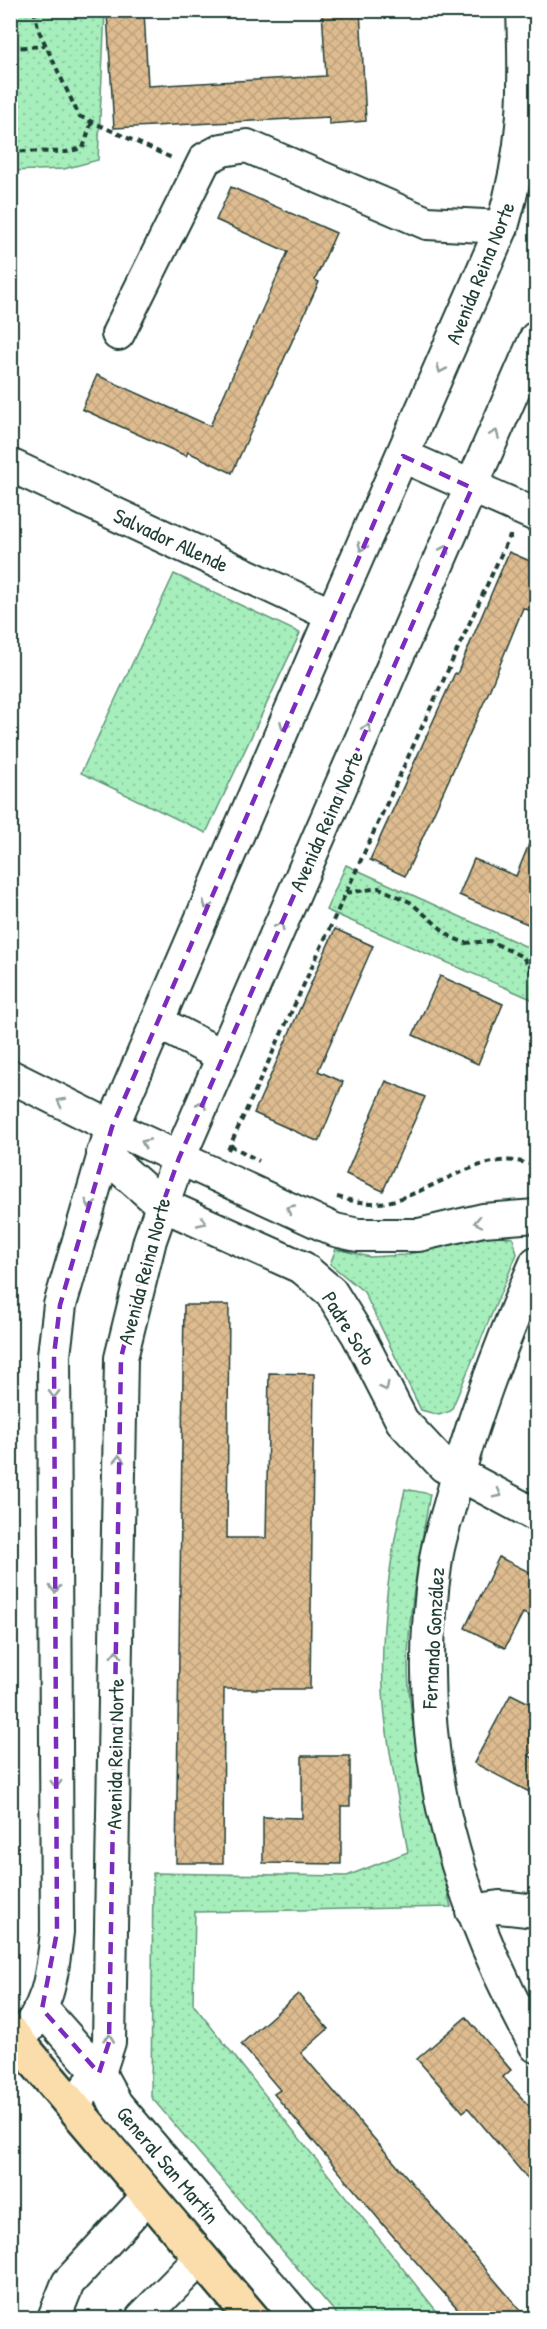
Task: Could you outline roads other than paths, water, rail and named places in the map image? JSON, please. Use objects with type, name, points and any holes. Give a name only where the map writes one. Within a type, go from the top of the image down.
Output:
[{"type":"main road","name":"General San Martín","points":[[14,2036],[252,2319]]},
{"type":"street","name":"Avenida Reina Norte","points":[[14,2036],[33,2025],[42,2009],[51,1978],[57,1932],[54,1355],[60,1305],[107,1140],[332,615],[502,227],[521,150],[531,55],[523,10]]},
{"type":"street","points":[[118,334],[205,159],[222,150],[247,146],[427,223],[502,227]]},
{"type":"street","name":"Avenida Reina Norte","points":[[72,2106],[99,2073],[109,2042],[121,1358],[161,1204],[178,1158],[537,338]]},
{"type":"street","points":[[403,456],[472,488],[527,526]]},
{"type":"street","name":"Salvador Allende","points":[[10,465],[332,615]]},
{"type":"street","points":[[157,1022],[223,1056]]},
{"type":"street","name":"Padre Soto","points":[[10,1077],[107,1140],[161,1204],[303,1268],[331,1292],[358,1335],[402,1421],[444,1466],[537,1515]]},
{"type":"street","points":[[107,1140],[178,1158],[335,1230],[358,1235],[419,1235],[483,1220],[537,1216]]},
{"type":"street","name":"Fernando González","points":[[537,1263],[488,1379],[459,1473],[437,1556],[429,1618],[427,1694],[431,1751],[450,1843],[472,1911],[505,1990],[537,2046]]},
{"type":"street","points":[[472,1911],[499,1907],[537,1911]]},
{"type":"street","name":"General San Martín","points":[[42,2009],[99,2073],[116,2104],[298,2319]]},
{"type":"street","points":[[54,2319],[68,2283],[148,2196]]},
{"type":"street","points":[[142,2319],[200,2259]]}]
